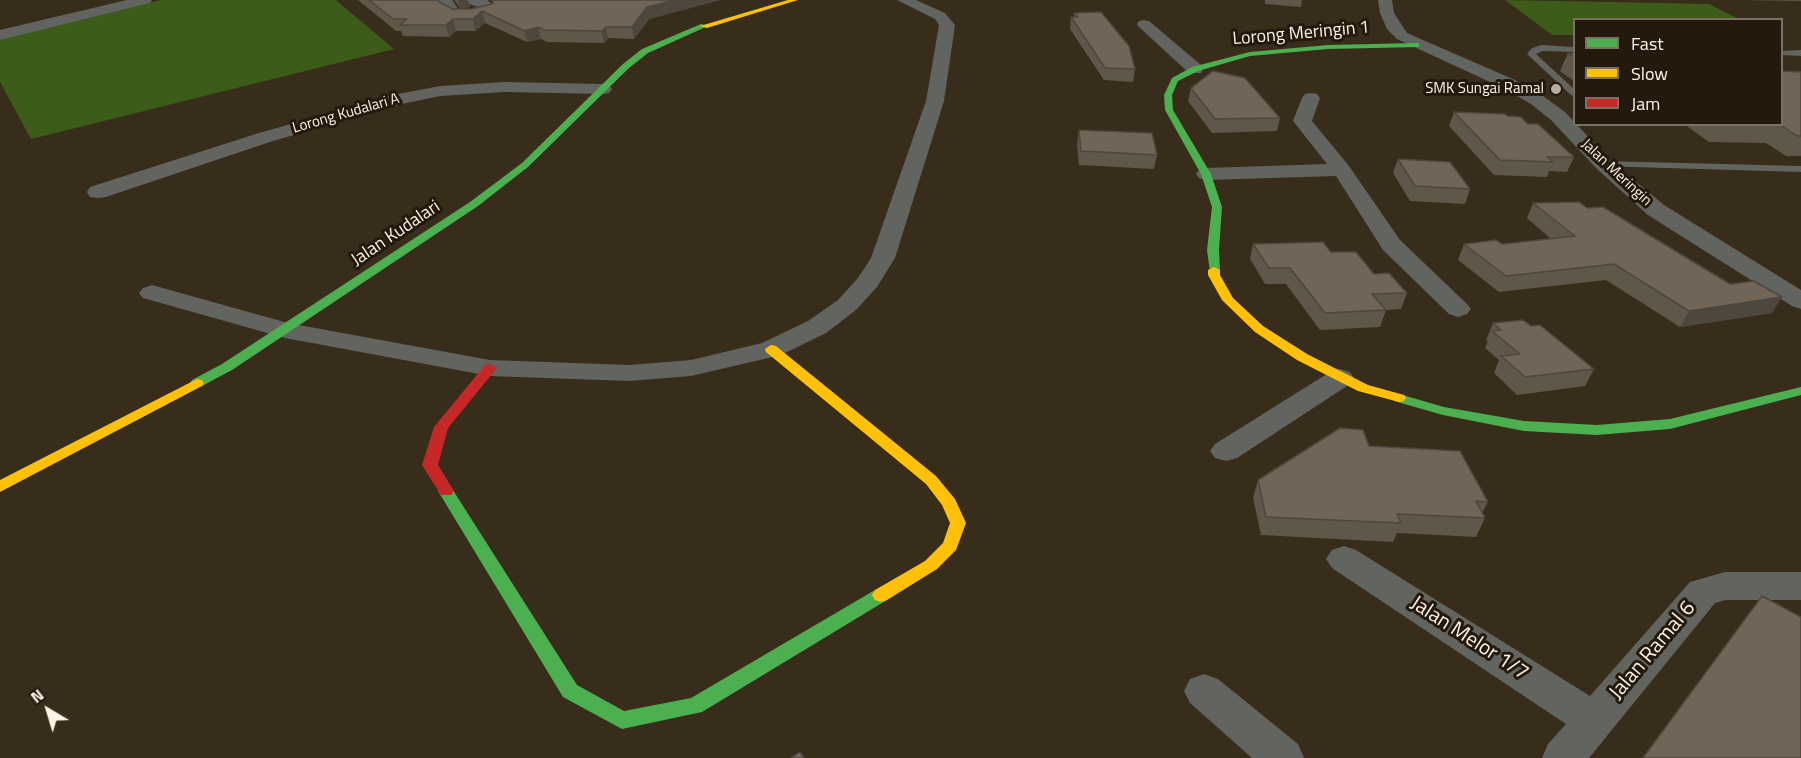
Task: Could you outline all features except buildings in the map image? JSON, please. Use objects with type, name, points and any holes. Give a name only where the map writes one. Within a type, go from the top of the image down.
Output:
[{"type":"street","points":[[0,35],[146,0]]},
{"type":"street","points":[[446,0],[448,8],[456,14],[473,14],[489,10],[490,7],[485,4],[471,0]]},
{"type":"street","name":"Jalan Kudalari","points":[[0,487],[227,367],[474,204],[525,165],[626,66],[645,51],[672,38],[720,21],[795,0]]},
{"type":"street","points":[[152,293],[285,330],[490,368],[629,373],[691,368],[771,349],[817,327],[848,305],[868,282],[883,258],[935,101],[947,25],[940,16],[904,0]]},
{"type":"street","name":"Jalan Meringin","points":[[1384,0],[1387,13],[1395,29],[1416,45],[1509,84],[1537,100],[1558,116],[1603,164],[1656,210],[1796,295]]},
{"type":"street","points":[[1144,24],[1195,69]]},
{"type":"street","name":"Lorong Meringin 1","points":[[1416,45],[1287,50],[1230,58],[1195,69],[1174,80],[1168,95],[1169,110],[1206,174],[1217,207],[1213,250],[1214,275],[1228,300],[1259,329],[1302,357],[1364,388],[1443,411],[1524,426],[1597,430],[1670,424],[1801,391]]},
{"type":"street","name":"Lorong Kudalari A","points":[[98,192],[266,137],[399,99],[440,91],[505,87],[603,89]]},
{"type":"street","points":[[1311,98],[1302,121],[1342,170],[1391,245],[1458,309]]},
{"type":"street","points":[[1206,174],[1342,170]]},
{"type":"street","points":[[490,368],[441,427],[430,465],[570,691],[622,720],[695,706],[931,565],[950,546],[958,523],[949,503],[931,480],[771,349]]},
{"type":"street","points":[[1226,451],[1340,378]]},
{"type":"street","name":"Jalan Melor 1/7","points":[[1344,559],[1594,720]]},
{"type":"street","name":"Jalan Ramal 6","points":[[1563,758],[1703,592],[1725,586],[1801,586]]},
{"type":"street","points":[[1204,691],[1283,758]]},
{"type":"lane","points":[[1573,49],[1542,48],[1534,50],[1531,54],[1573,91]]},
{"type":"lane","points":[[1783,53],[1801,53]]},
{"type":"lane","points":[[1603,164],[1801,169]]},
{"type":"green space","points":[[161,0],[336,0],[394,49],[31,139],[0,82],[0,39]]},
{"type":"green space","points":[[1505,0],[1709,4],[1737,18],[1573,18],[1573,35],[1552,35]]},
{"type":"traffic: fast","points":[[197,383],[227,367],[474,204],[525,165],[626,66],[645,51],[704,26]]},
{"type":"traffic: fast","points":[[1214,270],[1213,250],[1217,207],[1206,174],[1169,110],[1168,95],[1175,80],[1195,69],[1250,54],[1328,47],[1416,45]]},
{"type":"traffic: fast","points":[[1399,398],[1443,411],[1524,426],[1597,430],[1670,424],[1801,391]]},
{"type":"traffic: fast","points":[[446,491],[570,691],[622,720],[695,706],[881,595]]},
{"type":"traffic: slow","points":[[704,26],[795,0]]},
{"type":"traffic: slow","points":[[1214,270],[1214,275],[1228,300],[1259,329],[1302,357],[1363,388],[1399,398]]},
{"type":"traffic: slow","points":[[771,349],[931,480],[949,503],[958,523],[950,546],[931,565],[881,595]]},
{"type":"traffic: slow","points":[[0,487],[197,383]]},
{"type":"traffic: jam","points":[[446,491],[430,465],[441,427],[490,368]]},
{"type":"place","name":"SMK Sungai Ramal","points":[[1556,89]]}]
